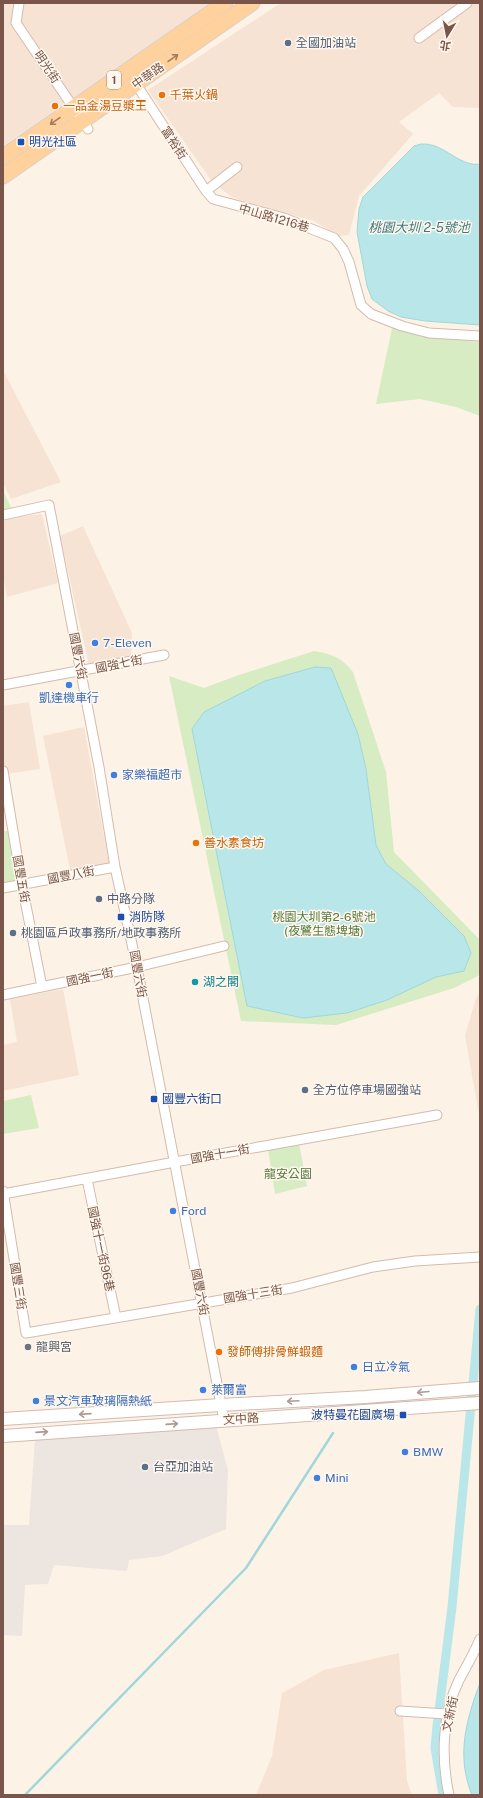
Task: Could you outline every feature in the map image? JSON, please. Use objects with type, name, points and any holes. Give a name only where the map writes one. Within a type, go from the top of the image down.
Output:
[{"type":"main road","name":"中華路","points":[[3,157],[225,3]]},
{"type":"main road","name":"中華路","points":[[3,176],[85,125],[136,84],[252,3]]},
{"type":"street","name":"明光街","points":[[19,3],[16,23],[85,125]]},
{"type":"street","points":[[419,38],[467,3]]},
{"type":"street","name":"富裕街","points":[[127,71],[206,191],[213,199],[230,204]]},
{"type":"street","points":[[206,191],[237,167]]},
{"type":"street","name":"中山路1216巷","points":[[230,204],[284,218],[334,238],[343,249],[349,262],[360,305],[371,314],[402,326],[429,333],[480,336]]},
{"type":"street","name":"國豐六街","points":[[3,515],[48,505],[99,767],[115,867],[137,967],[224,1420]]},
{"type":"street","name":"國強七街","points":[[3,685],[164,655]]},
{"type":"street","name":"國豐五街","points":[[3,772],[22,885],[42,987]]},
{"type":"street","name":"國豐八街","points":[[3,888],[115,867]]},
{"type":"street","name":"國強一街","points":[[3,995],[137,967],[224,946]]},
{"type":"street","name":"國強十一街","points":[[3,1193],[437,1115]]},
{"type":"street","name":"國強十一街96巷","points":[[87,1179],[116,1318]]},
{"type":"street","name":"國豐三街","points":[[3,1193],[26,1333]]},
{"type":"street","name":"國強十三街","points":[[26,1333],[202,1302],[292,1288],[373,1267],[415,1261],[480,1257]]},
{"type":"street","name":"文中路","points":[[3,1419],[365,1397],[480,1388]]},
{"type":"street","points":[[365,1397],[366,1410]]},
{"type":"street","name":"文中路","points":[[3,1436],[480,1403]]},
{"type":"street","name":"文新街","points":[[449,1795],[444,1764],[447,1714],[459,1681],[480,1639]]},
{"type":"street","points":[[400,1711],[447,1714]]},
{"type":"shaded area","points":[[3,3],[211,3],[3,146]]},
{"type":"shaded area","points":[[281,3],[480,3],[480,108],[453,107],[439,93],[399,122],[413,134],[359,196],[349,235],[339,236],[312,220],[260,208],[232,197],[213,183],[148,90]]},
{"type":"shaded area","points":[[3,370],[61,482],[11,499],[3,483]]},
{"type":"shaded area","points":[[42,514],[58,583],[7,597],[3,575],[3,518]]},
{"type":"shaded area","points":[[83,526],[132,633],[131,655],[89,665],[60,536]]},
{"type":"shaded area","points":[[29,702],[40,769],[5,774],[3,760],[3,706]]},
{"type":"shaded area","points":[[84,727],[109,863],[70,870],[43,736]]},
{"type":"shaded area","points":[[63,989],[79,1075],[3,1091],[3,1045],[17,1042],[10,999]]},
{"type":"shaded area","points":[[480,993],[480,1120],[465,1036],[476,998]]},
{"type":"shaded area","points":[[216,1426],[228,1470],[226,1529],[162,1556],[129,1560],[127,1571],[54,1565],[48,1584],[25,1585],[22,1636],[3,1635],[3,1525],[29,1525],[35,1440]]},
{"type":"shaded area","points":[[399,1653],[407,1781],[412,1795],[256,1795],[272,1756],[282,1693],[324,1670]]},
{"type":"green space","points":[[392,328],[438,338],[480,342],[480,416],[456,407],[420,399],[376,404]]},
{"type":"green space","points":[[3,491],[14,513],[3,515]]},
{"type":"green space","name":"桃園大圳第2-6號池 (夜鷺生態埤塘)","points":[[314,651],[326,653],[336,657],[353,672],[386,772],[394,852],[480,940],[480,972],[478,976],[454,988],[336,1025],[241,1021],[169,676],[204,688]]},
{"type":"green space","points":[[3,831],[8,831],[16,883],[3,885]]},
{"type":"green space","points":[[31,1095],[39,1128],[3,1134],[3,1101]]},
{"type":"green space","name":"龍安公園","points":[[299,1143],[307,1186],[275,1194],[268,1149]]},
{"type":"water","name":"桃園大圳 2-5號池","points":[[429,144],[437,147],[467,163],[480,164],[480,325],[425,321],[401,317],[388,311],[372,299],[367,286],[357,232],[359,209],[363,197],[414,146]]},
{"type":"water","name":"桃園大圳第2-6號池 (夜鷺生態埤塘)","points":[[315,667],[331,668],[358,734],[366,769],[376,845],[386,864],[419,891],[464,936],[471,953],[464,971],[436,977],[387,1000],[347,1013],[303,1018],[247,1006],[192,729],[204,712],[265,681]]},
{"type":"water","points":[[480,1683],[480,1795],[472,1795],[467,1781],[465,1766],[465,1738],[467,1724]]},
{"type":"waterway","points":[[443,1795],[435,1748],[452,1607],[480,1309]]},
{"type":"waterway","points":[[25,1795],[246,1568],[333,1433]]},
{"type":"place","name":"全國加油站","points":[[288,43]]},
{"type":"place","name":"千葉火鍋","points":[[162,95]]},
{"type":"place","name":"一品金湯豆漿王","points":[[55,106]]},
{"type":"place","name":"明光社區","points":[[21,142]]},
{"type":"place","name":"7-Eleven","points":[[95,643]]},
{"type":"place","name":"凱達機車行","points":[[69,685]]},
{"type":"place","name":"家樂福超市","points":[[114,775]]},
{"type":"place","name":"善水素食坊","points":[[196,843]]},
{"type":"place","name":"中路分隊","points":[[99,899]]},
{"type":"place","name":"消防隊","points":[[121,917]]},
{"type":"place","name":"桃園區戶政事務所/地政事務所","points":[[13,933]]},
{"type":"place","name":"湖之閣","points":[[195,982]]},
{"type":"place","name":"全方位停車場國強站","points":[[305,1090]]},
{"type":"place","name":"國豐六街口","points":[[154,1099]]},
{"type":"place","name":"Ford","points":[[173,1211]]},
{"type":"place","name":"龍興宮","points":[[28,1347]]},
{"type":"place","name":"發師傅排骨鮮蝦麵","points":[[219,1352]]},
{"type":"place","name":"日立冷氣","points":[[354,1367]]},
{"type":"place","name":"萊爾富","points":[[203,1390]]},
{"type":"place","name":"景文汽車玻璃隔熱紙","points":[[36,1401]]},
{"type":"place","name":"波特曼花園廣場","points":[[403,1415]]},
{"type":"place","name":"BMW","points":[[405,1452]]},
{"type":"place","name":"台亞加油站","points":[[145,1467]]},
{"type":"place","name":"Mini","points":[[317,1478]]}]
